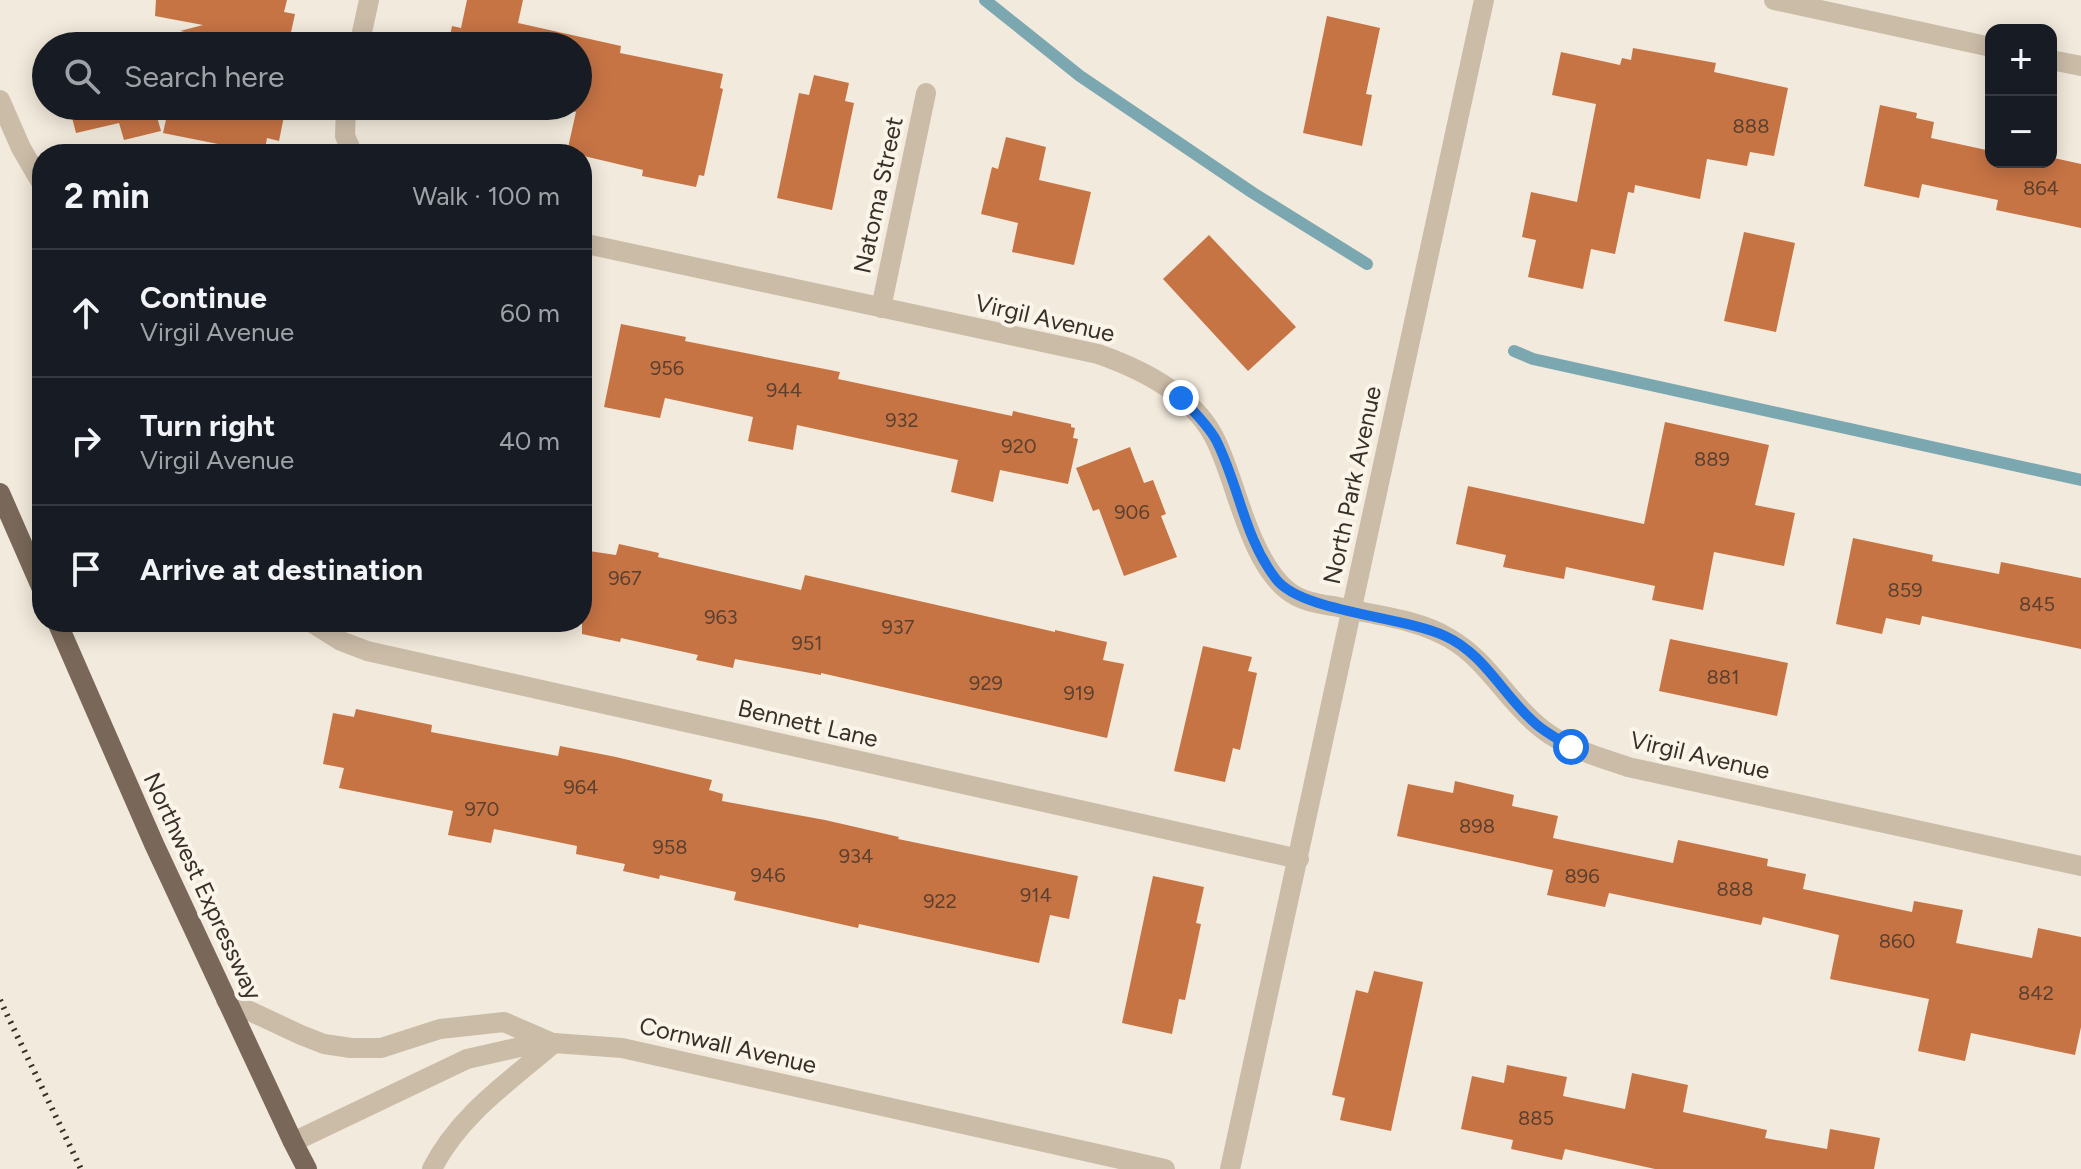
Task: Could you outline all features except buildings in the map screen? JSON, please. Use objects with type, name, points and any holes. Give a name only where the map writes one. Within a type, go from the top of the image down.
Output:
[{"type":"main road","points":[[0,493],[32,566]]},
{"type":"main road","name":"Northwest Expressway","points":[[61,632],[154,844],[307,1169]]},
{"type":"street","points":[[362,32],[369,0]]},
{"type":"street","name":"North Park Avenue","points":[[1230,1169],[1484,0]]},
{"type":"street","points":[[1774,0],[1985,46]]},
{"type":"street","points":[[2057,61],[2081,66]]},
{"type":"street","name":"Natoma Street","points":[[881,308],[926,93]]},
{"type":"street","points":[[0,100],[32,167]]},
{"type":"street","points":[[346,120],[345,136],[349,144]]},
{"type":"street","name":"Virgil Avenue","points":[[592,245],[1098,354],[1127,364],[1156,379],[1181,398],[1207,426],[1217,443],[1248,530],[1276,579],[1289,592],[1308,601],[1410,623],[1448,637],[1481,661],[1536,725],[1571,747],[1628,767],[2081,866]]},
{"type":"street","name":"Bennett Lane","points":[[327,632],[367,651],[1299,859]]},
{"type":"street","points":[[226,1000],[324,1044],[351,1048],[381,1048],[440,1029],[504,1022],[554,1043],[470,1114],[445,1143],[432,1169]]},
{"type":"street","name":"Cornwall Avenue","points":[[293,1142],[467,1059],[554,1043],[622,1048],[1165,1169]]},
{"type":"waterway","points":[[985,0],[1080,76],[1253,193],[1367,264]]},
{"type":"waterway","points":[[1514,351],[1533,359],[2081,480]]},
{"type":"railway","points":[[0,1000],[81,1169]]},
{"type":"route","points":[[1181,398],[1207,426],[1217,443],[1248,530],[1276,579],[1289,592],[1308,601],[1410,623],[1448,637],[1481,661],[1536,725],[1571,747]]}]
